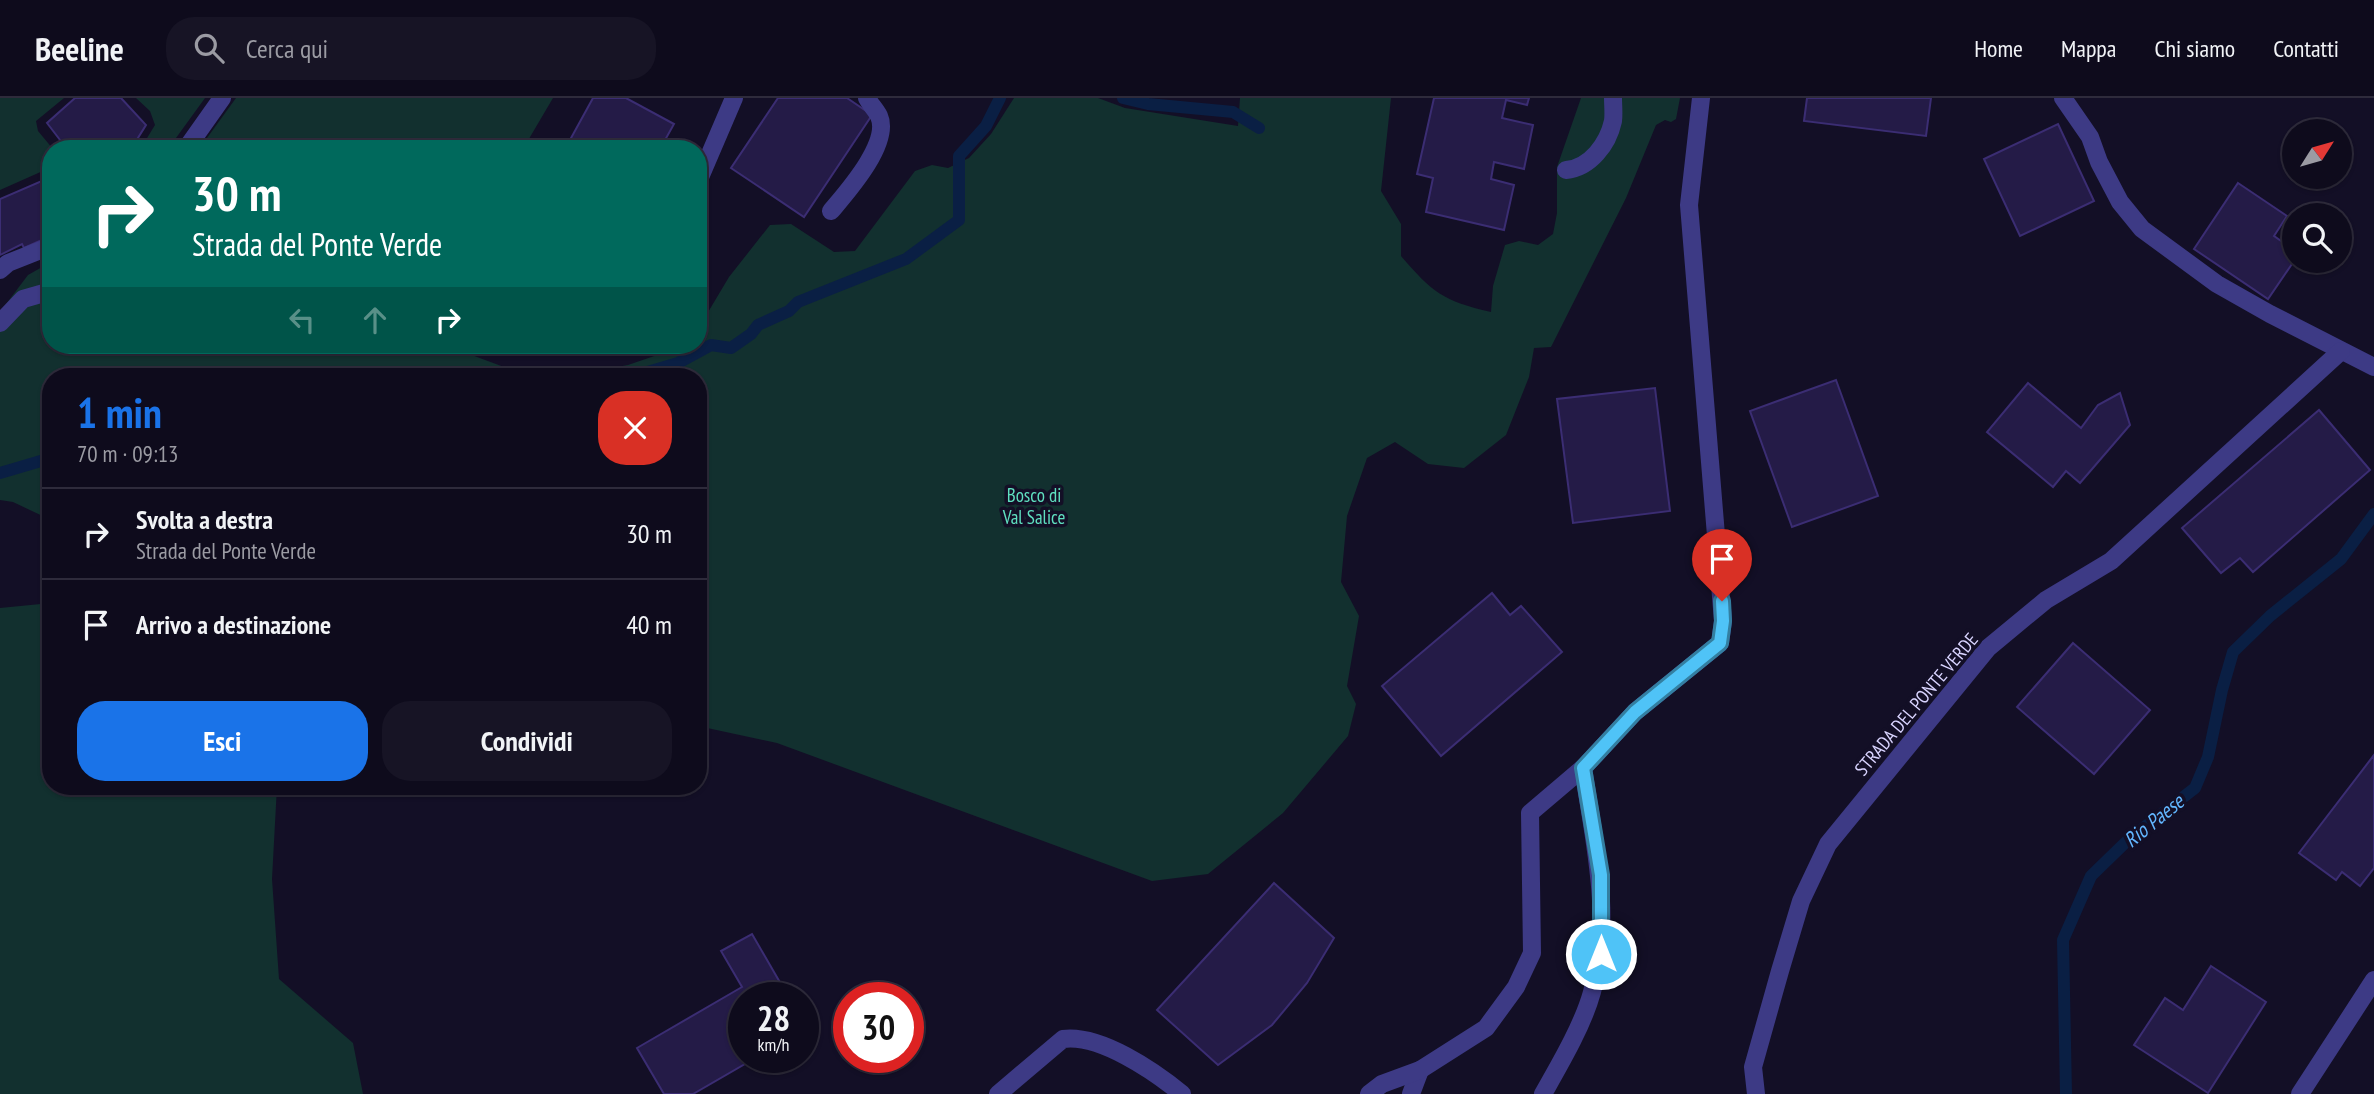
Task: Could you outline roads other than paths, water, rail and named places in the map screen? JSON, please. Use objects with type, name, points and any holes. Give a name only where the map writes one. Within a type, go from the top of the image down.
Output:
[{"type":"street","points":[[192,140],[222,98]]},
{"type":"street","points":[[707,161],[734,98]]},
{"type":"street","points":[[831,211],[859,177],[879,141],[880,118],[866,98]]},
{"type":"street","points":[[1566,170],[1577,169],[1602,149],[1613,120],[1613,98]]},
{"type":"street","points":[[1369,1094],[1382,1084],[1420,1070],[1486,1028],[1516,987],[1532,953],[1530,813],[1583,768],[1635,712],[1720,643],[1722,597],[1689,205],[1701,98]]},
{"type":"street","points":[[2063,98],[2090,137],[2099,162],[2120,202],[2142,229],[2217,284],[2374,367]]},
{"type":"street","points":[[0,270],[8,263],[42,250]]},
{"type":"street","points":[[0,323],[23,299],[42,294]]},
{"type":"street","name":"STRADA DEL PONTE VERDE","points":[[1756,1094],[1754,1067],[1780,971],[1801,901],[1828,844],[1988,648],[2046,600],[2111,561],[2341,351]]},
{"type":"street","points":[[1544,1094],[1592,994],[1601,954],[1601,875],[1583,768]]},
{"type":"street","points":[[2300,1094],[2374,980]]},
{"type":"street","points":[[998,1094],[1063,1039],[1077,1037],[1122,1055],[1182,1094]]},
{"type":"street","points":[[1411,1094],[1420,1070]]},
{"type":"waterway","points":[[707,347],[711,345],[731,348],[751,334],[758,325],[789,311],[798,302],[906,259],[959,220],[959,156],[986,126],[1000,98]]},
{"type":"waterway","points":[[1123,98],[1148,104],[1233,112],[1259,128]]},
{"type":"waterway","points":[[661,368],[694,354]]},
{"type":"waterway","points":[[0,473],[42,461]]},
{"type":"waterway","name":"Rio Paese","points":[[2066,1094],[2063,940],[2091,876],[2128,840],[2195,788],[2208,757],[2233,652],[2270,616],[2341,559],[2374,514]]},
{"type":"park label","name":"Bosco di Val Salice","points":[[1034,506]]}]
